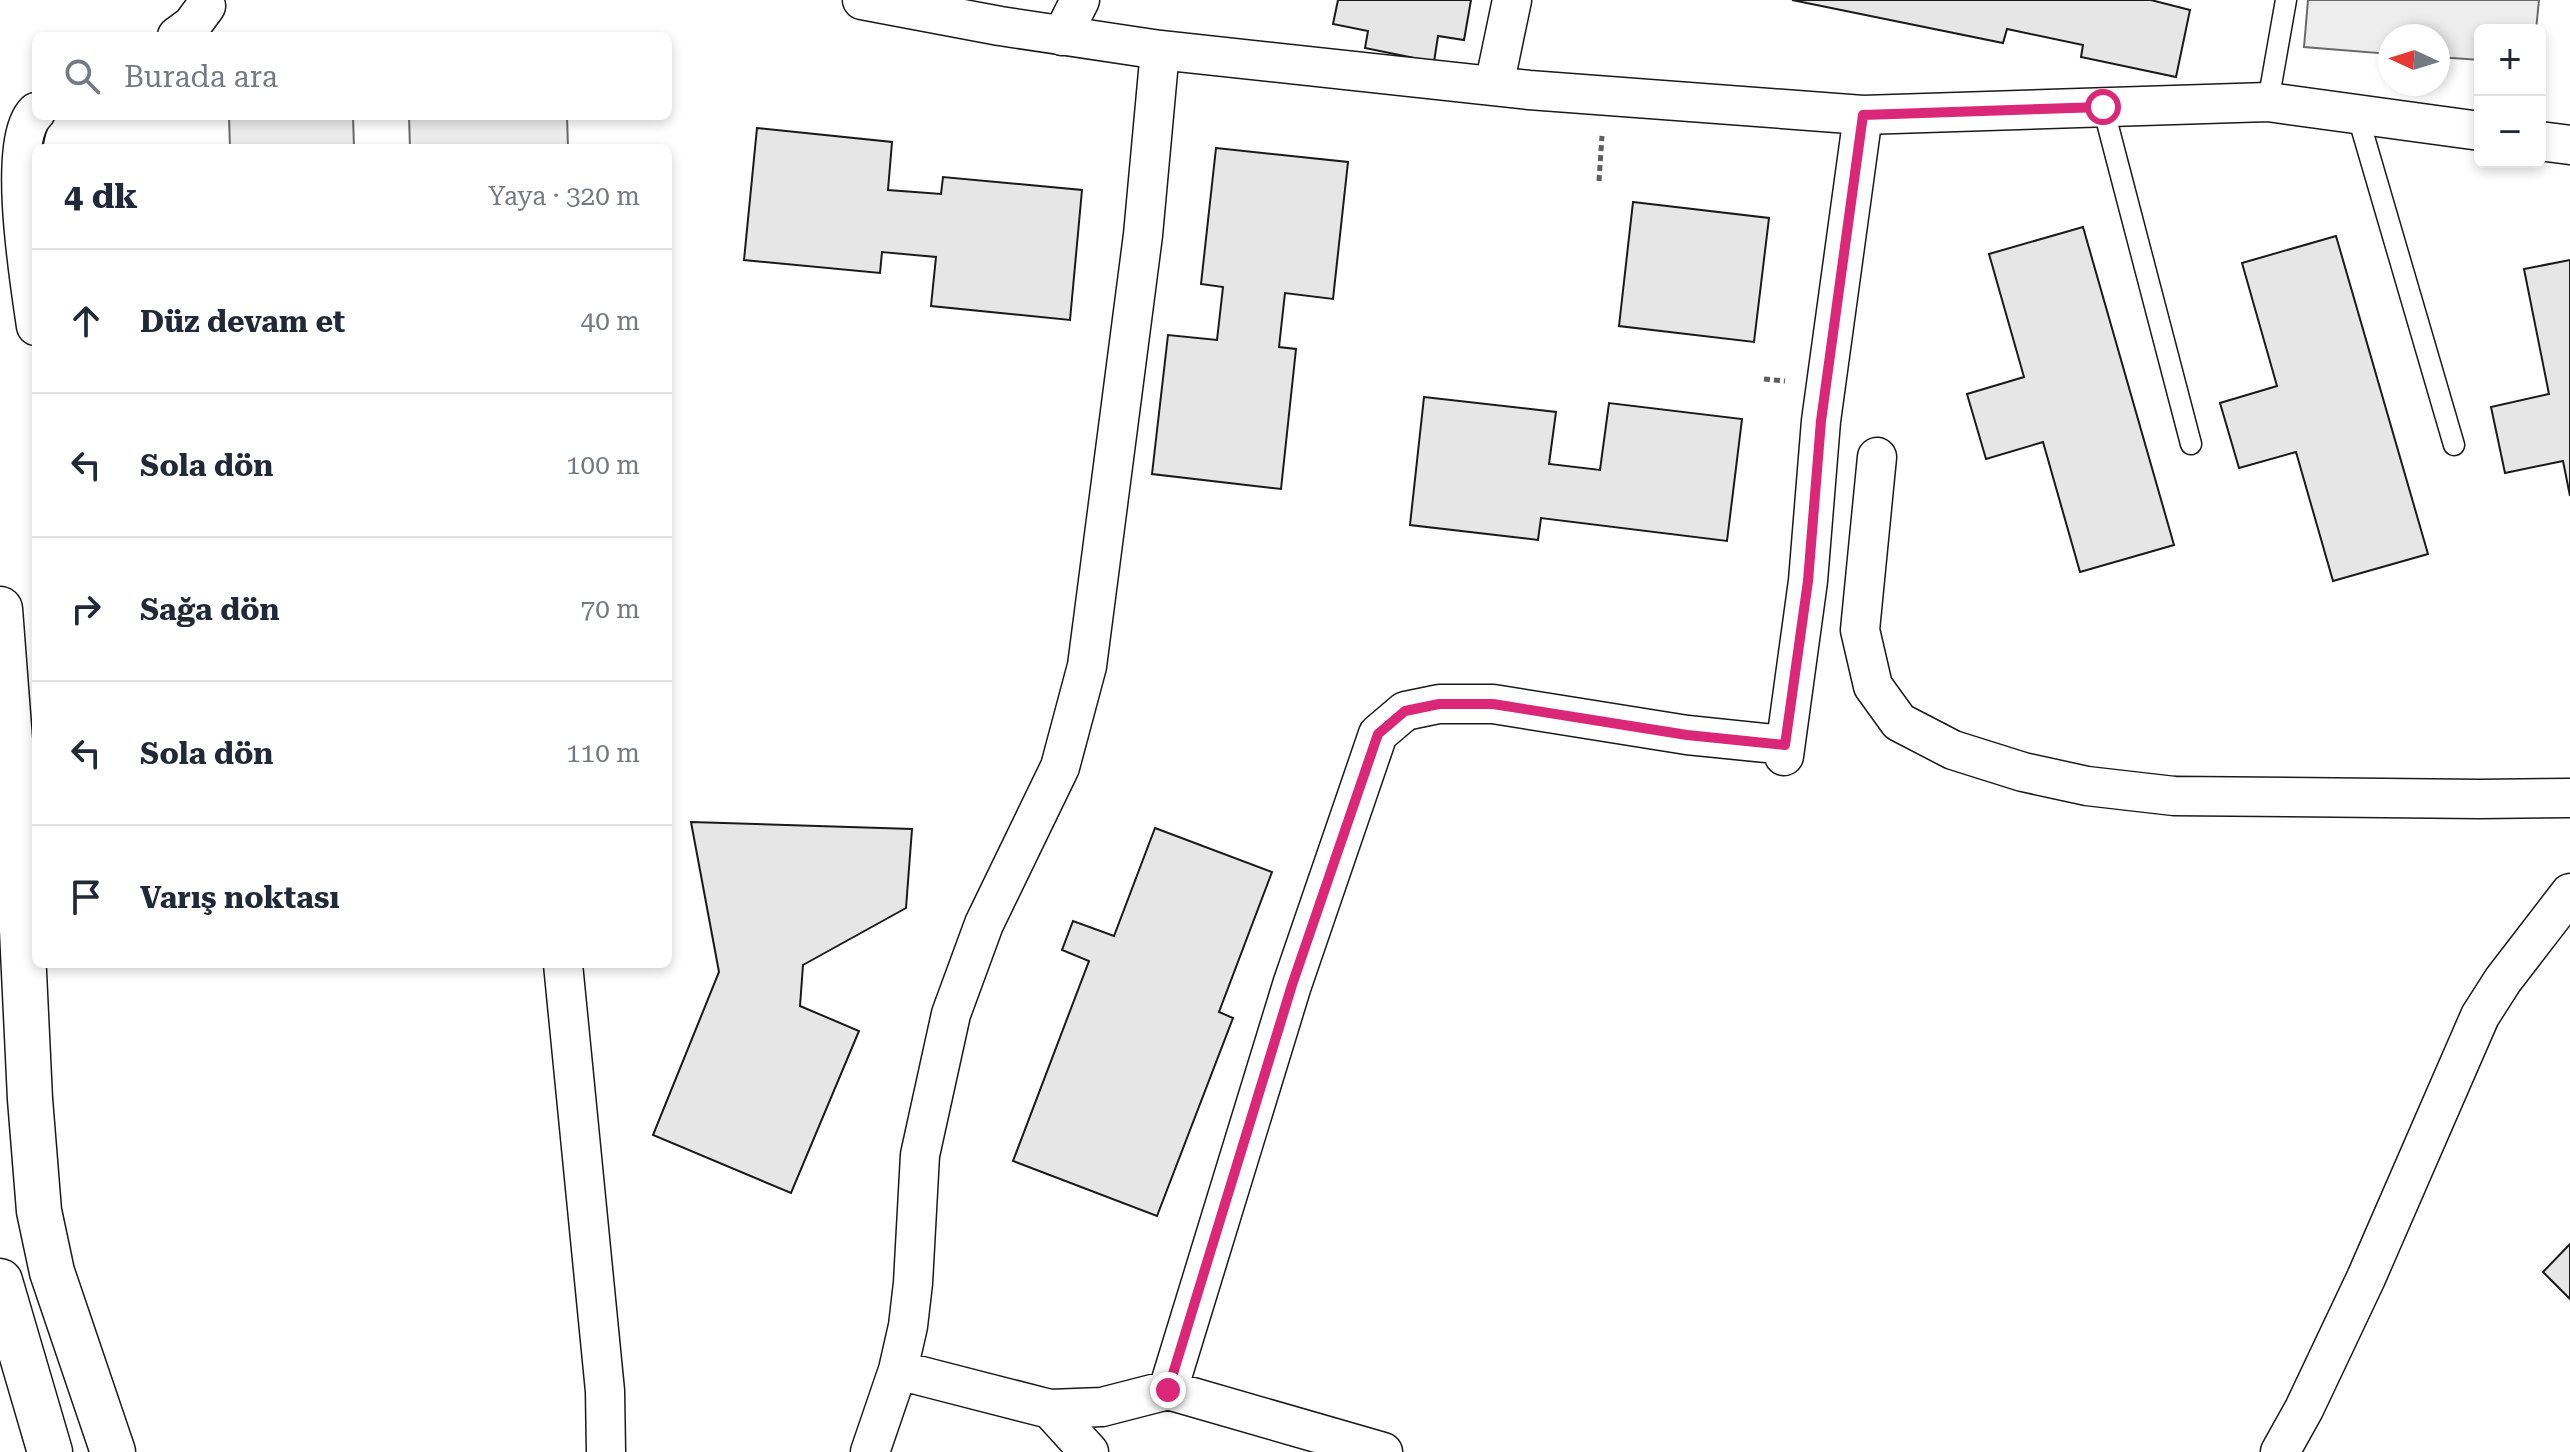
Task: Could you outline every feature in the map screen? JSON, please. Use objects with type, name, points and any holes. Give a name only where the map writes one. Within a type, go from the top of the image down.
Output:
[{"type":"main road","points":[[0,609],[18,845],[31,1114],[39,1211],[52,1272],[113,1452]]},
{"type":"main road","points":[[0,1281],[50,1452]]},
{"type":"street","points":[[862,0],[1062,36],[1160,50],[1494,86],[1863,115],[2268,102],[2474,130]]},
{"type":"street","points":[[1062,36],[1080,0]]},
{"type":"street","points":[[1494,86],[1512,0]]},
{"type":"street","points":[[182,32],[206,6]]},
{"type":"street","points":[[870,1452],[898,1370],[908,1326],[920,1155],[937,1066],[951,1014],[984,924],[1060,767],[1087,666],[1143,235],[1160,50]]},
{"type":"street","points":[[32,115],[22,146],[20,180],[32,290]]},
{"type":"street","points":[[1168,1390],[1292,985],[1378,734],[1405,711],[1439,704],[1493,704],[1784,750],[1808,581],[1821,421],[1863,115]]},
{"type":"street","points":[[2546,142],[2570,145]]},
{"type":"street","points":[[1877,457],[1860,630],[1873,686],[1899,722],[1953,750],[2023,772],[2087,786],[2174,796],[2570,798]]},
{"type":"street","points":[[2280,1452],[2304,1409],[2366,1278],[2480,1016],[2503,980],[2570,893]]},
{"type":"street","points":[[563,968],[605,1391],[606,1452]]},
{"type":"street","points":[[898,1370],[1050,1409],[1102,1407],[1168,1390],[1383,1452]]},
{"type":"street","points":[[1050,1409],[1089,1452]]},
{"type":"lane","points":[[2268,102],[2286,0]]},
{"type":"lane","points":[[2103,107],[2191,444]]},
{"type":"lane","points":[[2357,113],[2454,445]]},
{"type":"shaded area","points":[[2308,0],[2539,0],[2537,24],[2474,24],[2474,60],[2450,58],[2450,24],[2378,24],[2378,53],[2304,47]]},
{"type":"shaded area","points":[[229,120],[353,120],[354,144],[230,144]]},
{"type":"shaded area","points":[[409,120],[567,120],[568,144],[410,144]]},
{"type":"building","points":[[1338,0],[1471,0],[1464,40],[1438,36],[1434,62],[1365,48],[1368,31],[1333,24]]},
{"type":"building","points":[[1792,0],[2151,0],[2190,10],[2176,77],[2081,57],[2083,45],[2007,29],[2003,43]]},
{"type":"building","points":[[757,128],[892,142],[888,190],[941,194],[943,177],[1082,190],[1070,320],[931,306],[936,257],[882,252],[880,273],[744,260]]},
{"type":"building","points":[[1216,148],[1348,162],[1333,299],[1285,293],[1279,347],[1296,349],[1281,489],[1152,474],[1168,335],[1217,340],[1223,287],[1201,284]]},
{"type":"building","points":[[1633,202],[1769,218],[1754,342],[1619,326]]},
{"type":"building","points":[[2083,227],[2174,545],[2080,572],[2043,442],[1986,459],[1967,394],[2024,377],[1989,254]]},
{"type":"building","points":[[2336,236],[2428,554],[2333,581],[2296,452],[2239,468],[2220,403],[2277,386],[2242,263]]},
{"type":"building","points":[[2570,260],[2570,496],[2563,461],[2505,473],[2491,407],[2549,394],[2524,269]]},
{"type":"building","points":[[1424,397],[1556,412],[1549,464],[1600,470],[1609,403],[1742,419],[1727,541],[1541,518],[1538,540],[1410,525]]},
{"type":"building","points":[[691,822],[912,829],[906,908],[803,965],[800,1006],[859,1031],[791,1193],[653,1135],[719,972]]},
{"type":"building","points":[[1155,828],[1272,872],[1219,1012],[1233,1018],[1157,1216],[1013,1161],[1089,961],[1062,950],[1073,921],[1114,936]]},
{"type":"building","points":[[2570,1244],[2570,1299],[2543,1272]]},
{"type":"route","points":[[1168,1390],[1292,985],[1378,734],[1405,711],[1439,704],[1493,704],[1687,735],[1785,745],[1808,581],[1821,421],[1863,115],[2103,107]]}]
